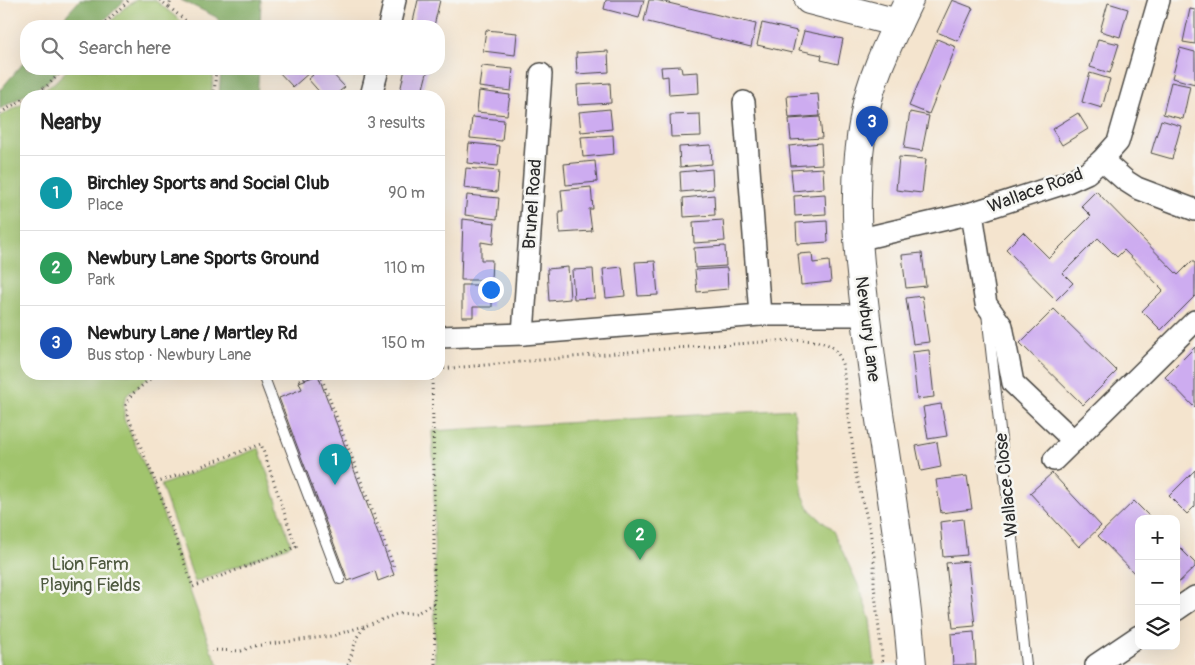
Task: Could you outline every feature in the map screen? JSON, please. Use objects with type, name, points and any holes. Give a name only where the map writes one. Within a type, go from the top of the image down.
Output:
[{"type":"street","points":[[390,20],[395,0]]},
{"type":"street","points":[[808,0],[904,12]]},
{"type":"street","name":"Wallace Road","points":[[857,240],[972,213],[1087,173],[1118,142],[1159,0]]},
{"type":"street","name":"Newbury Lane","points":[[904,12],[873,84],[865,110],[857,161],[856,209],[857,240],[866,315],[906,597],[912,665]]},
{"type":"street","name":"Brunel Road","points":[[523,334],[541,74]]},
{"type":"street","points":[[373,90],[376,75]]},
{"type":"street","points":[[744,102],[760,316]]},
{"type":"street","points":[[1102,160],[1137,188],[1195,210]]},
{"type":"street","name":"Wallace Close","points":[[972,213],[986,304],[1002,326],[1013,383],[1074,440]]},
{"type":"street","points":[[445,337],[523,334],[760,316],[866,315]]},
{"type":"street","points":[[1054,460],[1195,321]]},
{"type":"street","points":[[1180,607],[1195,597]]},
{"type":"street","points":[[1096,665],[1135,639]]},
{"type":"lane","name":"Wallace Close","points":[[986,304],[1026,665]]},
{"type":"lane","points":[[265,380],[340,579]]},
{"type":"path","points":[[108,20],[129,0]]},
{"type":"path","points":[[160,0],[185,20]]},
{"type":"path","points":[[169,7],[171,0]]},
{"type":"path","points":[[40,90],[58,75]]},
{"type":"path","points":[[214,90],[216,75]]},
{"type":"path","points":[[0,113],[20,101]]},
{"type":"path","points":[[445,368],[676,348],[785,341],[828,344],[840,354],[843,367],[856,475],[870,530],[874,556],[874,585],[883,665]]},
{"type":"path","points":[[149,380],[131,395],[126,405],[129,419],[156,483],[193,587],[296,547],[261,444],[156,483]]},
{"type":"path","points":[[322,380],[395,570]]},
{"type":"path","points":[[432,380],[435,665]]},
{"type":"path","points":[[211,650],[241,651],[254,646],[332,636],[397,614],[417,612],[434,604]]},
{"type":"path","points":[[348,665],[357,637],[365,626]]},
{"type":"green space","points":[[80,0],[125,0],[105,20],[62,20]]},
{"type":"green space","points":[[136,0],[155,0],[180,20],[113,20],[123,9]]},
{"type":"green space","points":[[181,0],[261,0],[260,20],[218,20],[216,17]]},
{"type":"green space","points":[[20,67],[20,75],[54,75],[46,83],[34,90],[20,90],[20,98],[0,109],[0,90]]},
{"type":"green space","points":[[62,75],[213,75],[212,90],[43,90]]},
{"type":"green space","points":[[221,75],[259,75],[257,90],[219,90]]},
{"type":"green space","name":"Lion Farm Playing Fields","points":[[20,105],[20,380],[145,380],[127,395],[124,403],[124,419],[151,480],[211,650],[219,665],[0,665],[0,116]]},
{"type":"green space","points":[[794,409],[802,493],[810,510],[833,531],[860,589],[870,620],[875,665],[435,665],[432,431]]},
{"type":"green space","points":[[259,448],[291,545],[195,582],[161,485]]},
{"type":"building","points":[[418,0],[440,0],[435,20],[413,20]]},
{"type":"building","points":[[606,0],[644,0],[639,18],[604,9]]},
{"type":"building","points":[[649,0],[656,0],[756,24],[751,47],[644,21]]},
{"type":"building","points":[[952,0],[973,8],[958,41],[937,32]]},
{"type":"building","points":[[1108,3],[1128,9],[1120,37],[1100,31]]},
{"type":"building","points":[[1190,9],[1195,10],[1195,44],[1183,42]]},
{"type":"building","points":[[762,23],[797,31],[792,53],[757,45]]},
{"type":"building","points":[[486,30],[517,33],[515,55],[483,51]]},
{"type":"building","points":[[804,31],[843,39],[838,64],[821,60],[822,55],[799,50]]},
{"type":"building","points":[[937,39],[956,47],[929,114],[909,106]]},
{"type":"building","points":[[1098,39],[1119,44],[1110,73],[1090,67]]},
{"type":"building","points":[[1180,48],[1195,52],[1195,84],[1172,78]]},
{"type":"building","points":[[608,51],[609,72],[577,74],[576,53]]},
{"type":"building","points":[[482,66],[513,69],[511,91],[479,87]]},
{"type":"building","points":[[681,66],[682,73],[698,72],[699,93],[669,95],[668,76],[662,77],[661,67]]},
{"type":"building","points":[[1090,73],[1110,79],[1102,108],[1082,102]]},
{"type":"building","points":[[282,75],[307,75],[293,87]]},
{"type":"building","points":[[313,75],[334,75],[345,87],[341,90],[318,90],[308,79]]},
{"type":"building","points":[[404,75],[426,75],[423,90],[400,90]]},
{"type":"building","points":[[1171,82],[1190,86],[1183,119],[1163,114]]},
{"type":"building","points":[[610,83],[611,103],[578,105],[577,85]]},
{"type":"building","points":[[479,91],[510,95],[507,115],[477,112]]},
{"type":"building","points":[[818,94],[820,116],[789,118],[787,96]]},
{"type":"building","points":[[610,109],[612,129],[581,132],[579,112]]},
{"type":"building","points":[[910,112],[929,116],[922,151],[904,148]]},
{"type":"building","points":[[1078,113],[1088,129],[1062,145],[1052,129]]},
{"type":"building","points":[[700,114],[701,136],[671,137],[670,115]]},
{"type":"building","points":[[472,117],[504,120],[502,141],[470,138]]},
{"type":"building","points":[[820,117],[822,138],[791,140],[789,119]]},
{"type":"building","points":[[1161,120],[1181,126],[1172,159],[1151,153]]},
{"type":"building","points":[[613,135],[614,154],[583,157],[581,137]]},
{"type":"building","points":[[469,143],[500,146],[498,166],[467,163]]},
{"type":"building","points":[[821,143],[822,164],[791,166],[789,146]]},
{"type":"building","points":[[711,145],[712,164],[680,167],[679,147]]},
{"type":"building","points":[[899,157],[926,159],[922,193],[896,190]]},
{"type":"building","points":[[595,161],[597,182],[566,185],[564,164]]},
{"type":"building","points":[[466,168],[499,171],[497,192],[464,188]]},
{"type":"building","points":[[823,168],[824,188],[793,191],[791,170]]},
{"type":"building","points":[[712,169],[713,189],[681,192],[680,172]]},
{"type":"building","points":[[591,187],[593,209],[589,209],[592,231],[560,233],[559,211],[563,211],[561,190]]},
{"type":"building","points":[[1096,191],[1178,275],[1192,261],[1195,263],[1195,296],[1161,330],[1142,311],[1163,290],[1124,250],[1117,257],[1098,238],[1063,273],[1073,283],[1056,300],[1006,249],[1023,232],[1049,258],[1091,216],[1081,206]]},
{"type":"building","points":[[825,194],[826,214],[795,216],[794,196]]},
{"type":"building","points":[[467,195],[499,198],[497,219],[465,215]]},
{"type":"building","points":[[714,195],[715,215],[684,217],[683,198]]},
{"type":"building","points":[[463,219],[495,223],[493,244],[481,242],[481,260],[492,260],[491,280],[461,280]]},
{"type":"building","points":[[723,220],[725,241],[694,243],[693,222]]},
{"type":"building","points":[[827,221],[828,242],[797,244],[796,223]]},
{"type":"building","points":[[725,246],[726,266],[695,268],[694,248]]},
{"type":"building","points":[[812,253],[813,263],[829,261],[831,282],[801,285],[798,254]]},
{"type":"building","points":[[922,253],[926,286],[906,288],[902,255]]},
{"type":"building","points":[[655,261],[658,295],[638,296],[635,262]]},
{"type":"building","points":[[568,267],[570,299],[549,301],[547,269]]},
{"type":"building","points":[[622,267],[625,296],[606,298],[603,269]]},
{"type":"building","points":[[727,268],[728,289],[697,292],[695,270]]},
{"type":"building","points":[[593,269],[595,298],[574,299],[572,270]]},
{"type":"building","points":[[462,285],[492,285],[492,307],[473,307],[473,317],[462,317]]},
{"type":"building","points":[[922,296],[929,342],[913,344],[906,298]]},
{"type":"building","points":[[1054,309],[1117,371],[1083,405],[1020,343]]},
{"type":"building","points":[[1195,347],[1195,408],[1165,377]]},
{"type":"building","points":[[929,350],[934,397],[917,399],[912,352]]},
{"type":"building","points":[[320,380],[394,575],[378,581],[375,571],[348,581],[279,398],[302,389],[299,382]]},
{"type":"building","points":[[941,404],[947,436],[928,439],[923,407]]},
{"type":"building","points":[[937,442],[941,467],[921,471],[916,446]]},
{"type":"building","points":[[1195,470],[1195,506],[1187,514],[1169,496]]},
{"type":"building","points":[[1052,473],[1101,526],[1079,547],[1030,493]]},
{"type":"building","points":[[967,476],[972,509],[941,513],[936,480]]},
{"type":"building","points":[[1134,501],[1148,515],[1135,515],[1135,574],[1098,536]]},
{"type":"building","points":[[963,519],[967,555],[943,557],[940,522]]},
{"type":"building","points":[[1180,548],[1195,563],[1195,567],[1180,581]]},
{"type":"building","points":[[968,561],[975,626],[953,628],[946,563]]},
{"type":"building","points":[[974,632],[976,665],[953,665],[951,634]]},
{"type":"place","name":"Newbury Lane / Martley Rd","points":[[872,147]]},
{"type":"place","name":"Birchley Sports and Social Club","points":[[335,485]]},
{"type":"place","name":"Newbury Lane Sports Ground","points":[[640,560]]}]
